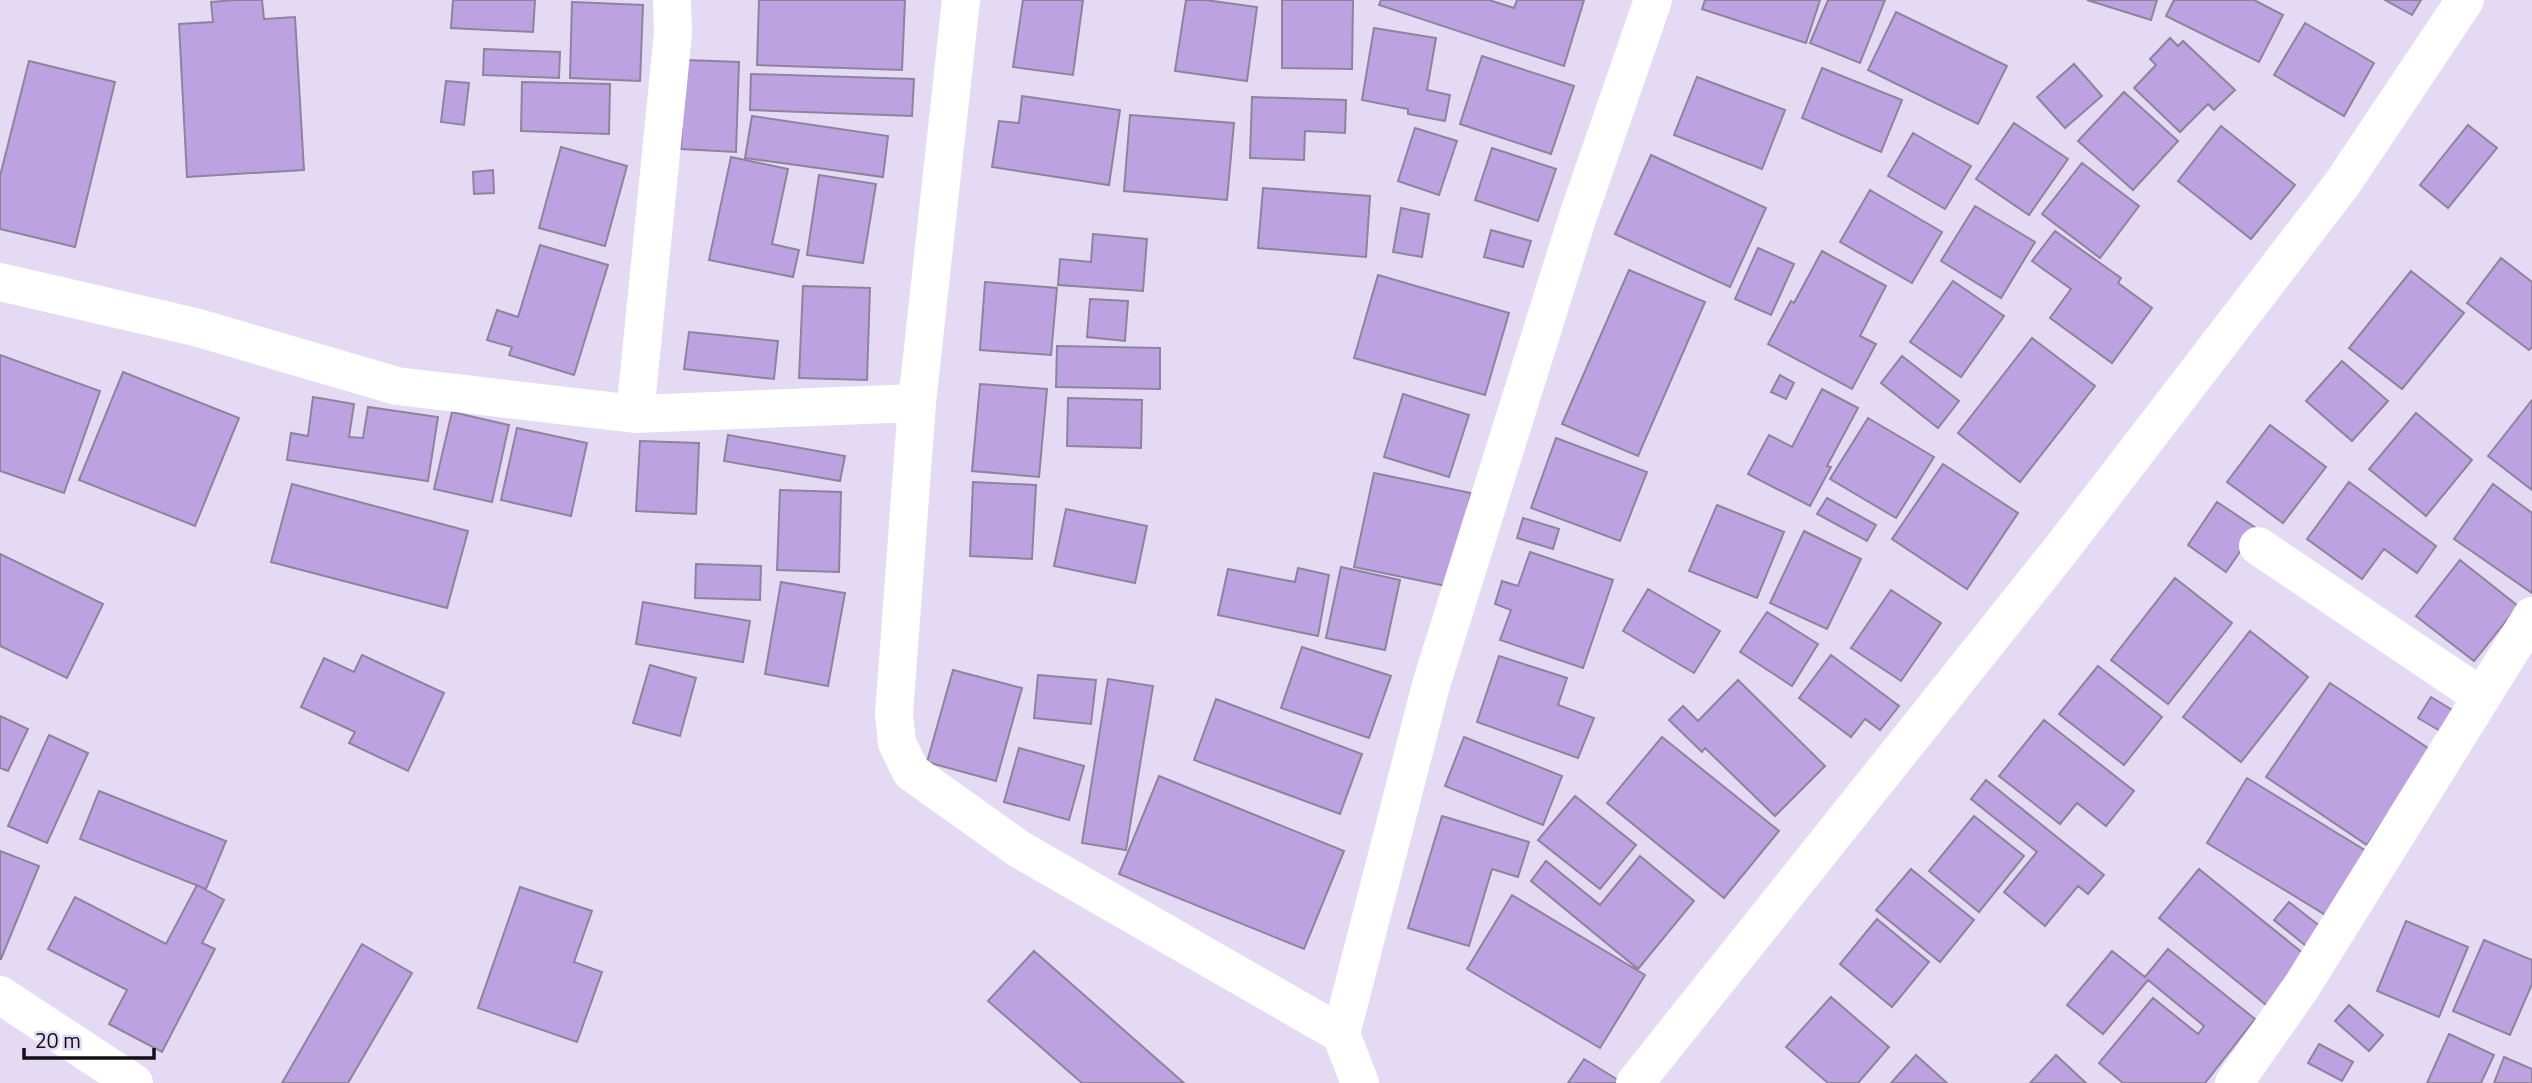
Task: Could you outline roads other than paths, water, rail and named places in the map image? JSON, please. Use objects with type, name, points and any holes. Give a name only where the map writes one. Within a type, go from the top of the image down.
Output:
[{"type":"street","points":[[635,414],[674,33],[672,0]]},
{"type":"street","points":[[961,0],[917,403],[894,714],[897,743],[911,772],[1019,849],[1341,1034]]},
{"type":"street","points":[[1360,1083],[1341,1034],[1431,685],[1577,219],[1653,0]]},
{"type":"street","points":[[1635,1083],[2080,525],[2342,184],[2465,0]]},
{"type":"street","points":[[0,282],[195,327],[397,386],[635,414],[917,403]]},
{"type":"street","points":[[2258,547],[2482,697]]},
{"type":"street","points":[[2234,1083],[2302,986],[2532,616]]},
{"type":"street","points":[[0,995],[134,1083]]}]
